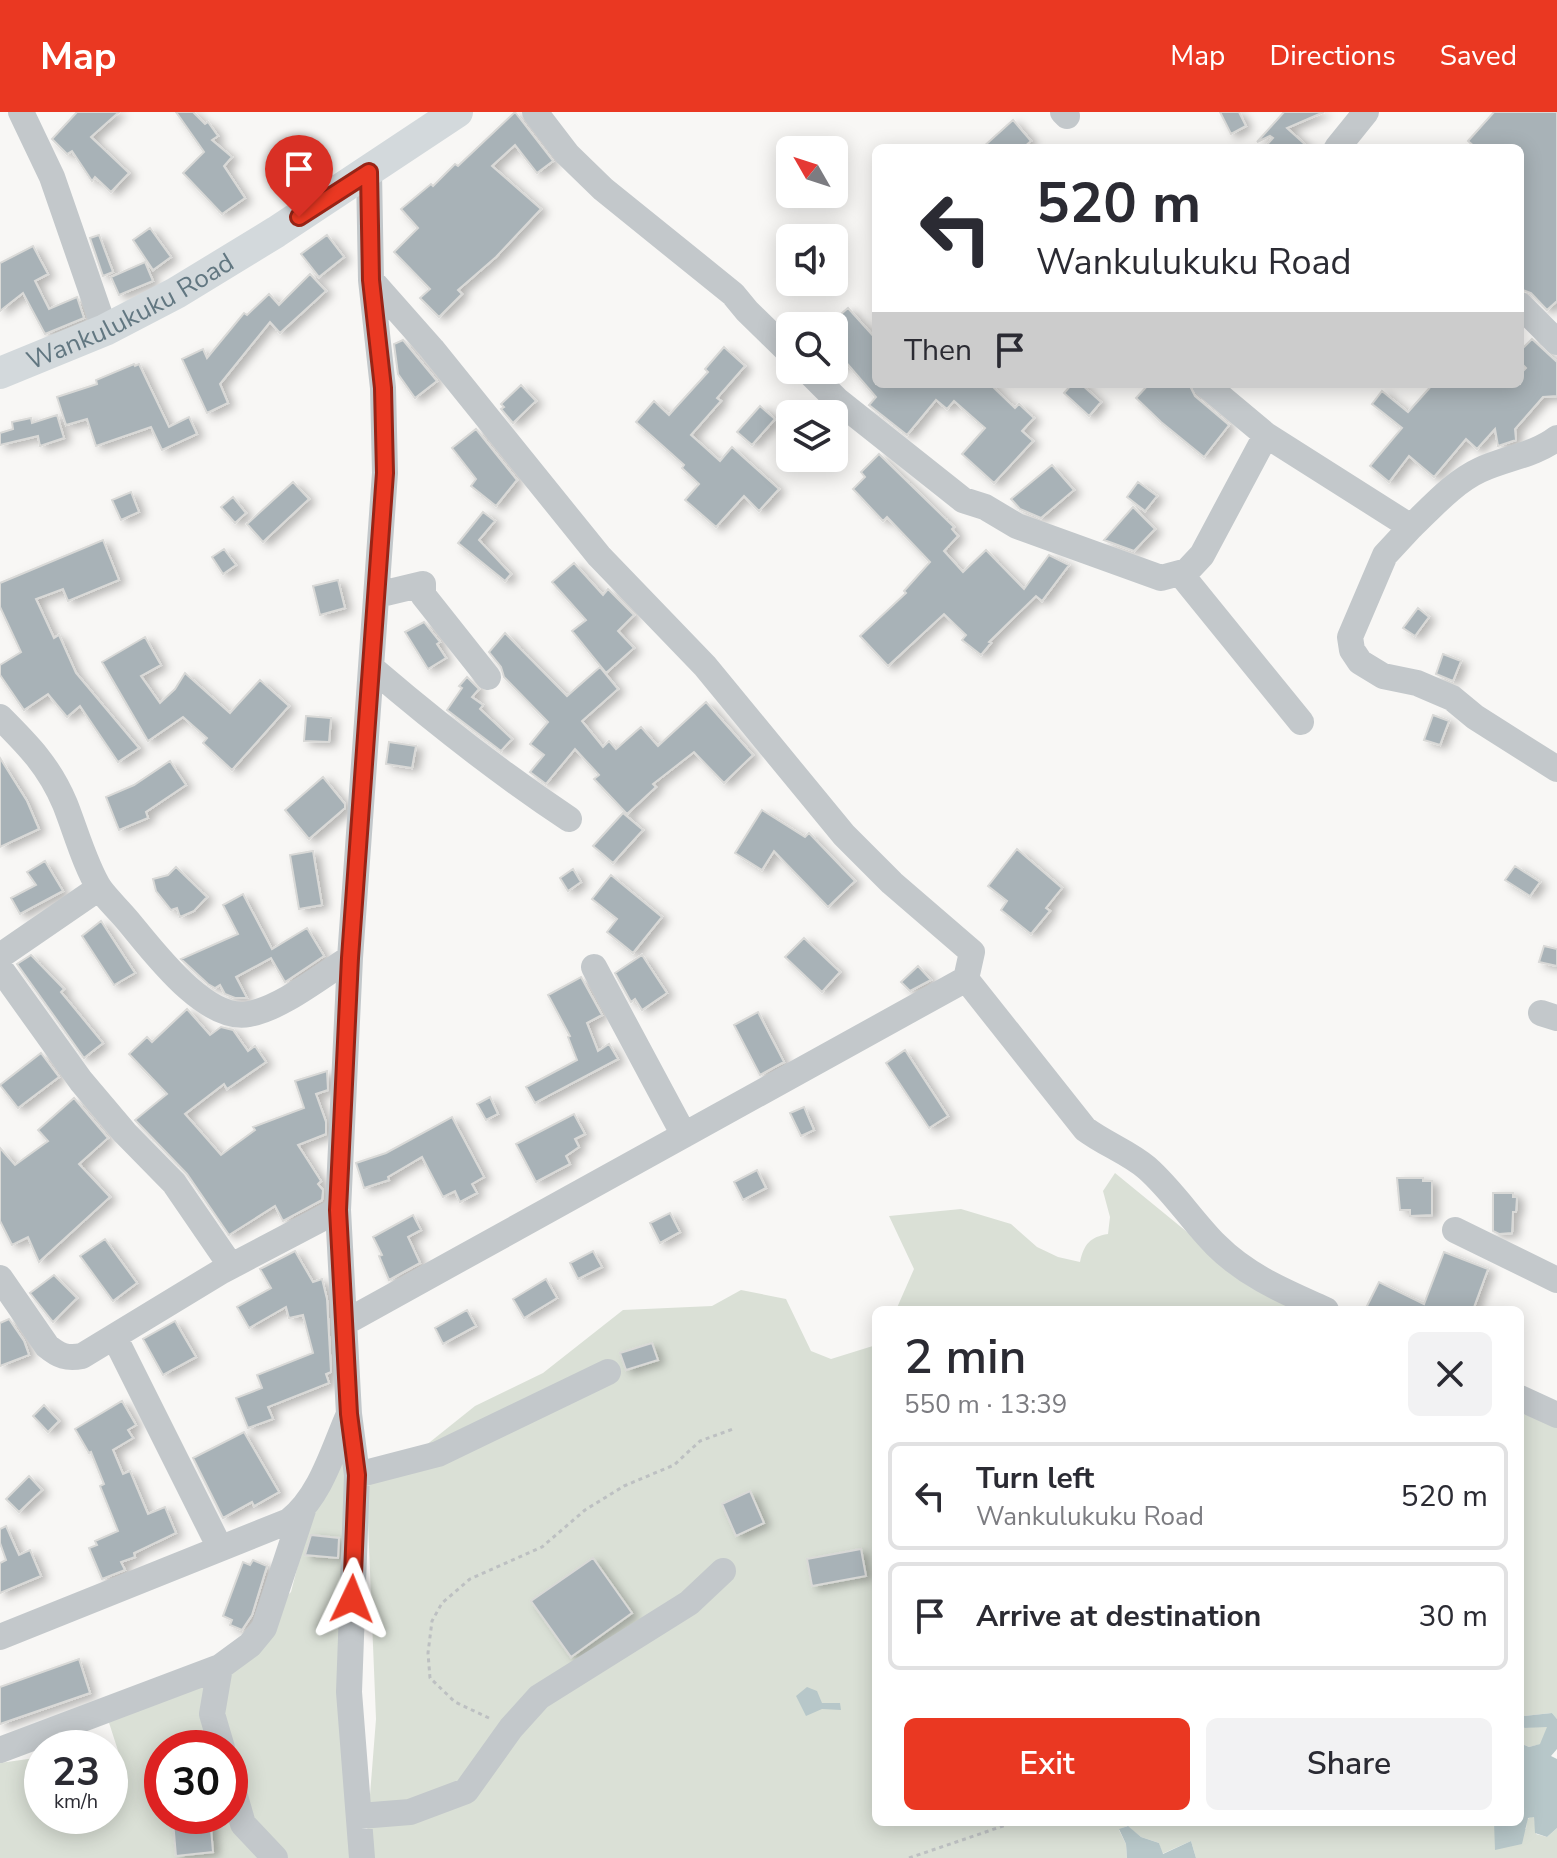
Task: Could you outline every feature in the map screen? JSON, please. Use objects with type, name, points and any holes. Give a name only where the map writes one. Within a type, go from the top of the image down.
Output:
[{"type":"main road","name":"Wankulukuku Road","points":[[0,373],[105,330],[176,293],[369,172],[457,112]]},
{"type":"street","points":[[21,112],[52,177],[105,330]]},
{"type":"street","points":[[535,112],[567,154],[603,189],[733,294],[776,339]]},
{"type":"street","points":[[1340,144],[1366,112]]},
{"type":"street","points":[[362,1858],[349,1692],[357,1475],[349,1414],[338,1210],[350,958],[373,669],[386,436],[371,280],[369,172]]},
{"type":"street","points":[[346,1322],[966,979],[972,952],[892,883],[844,835],[705,666],[599,556],[432,349],[371,280]]},
{"type":"street","points":[[1524,309],[1557,342]]},
{"type":"street","points":[[821,384],[963,500],[985,507],[1017,526],[1161,578],[1187,571],[1202,555],[1266,435]]},
{"type":"street","points":[[1210,388],[1266,435],[1411,527]]},
{"type":"street","points":[[1557,438],[1534,451],[1478,471],[1446,494],[1411,527],[1385,555],[1350,637],[1352,650],[1360,662],[1383,676],[1417,683],[1452,698],[1475,717],[1557,769]]},
{"type":"street","points":[[1180,573],[1301,722]]},
{"type":"street","points":[[377,595],[423,584],[423,595],[488,677]]},
{"type":"street","points":[[373,669],[463,745],[569,819]]},
{"type":"street","points":[[0,717],[33,749],[48,773],[99,888],[198,997],[234,1015],[250,1014],[273,1006],[350,958]]},
{"type":"street","points":[[0,956],[99,888]]},
{"type":"street","points":[[594,967],[684,1135]]},
{"type":"street","points":[[0,968],[81,1081],[125,1133],[174,1183],[231,1266]]},
{"type":"street","points":[[966,979],[1085,1129],[1148,1169],[1181,1202],[1215,1244],[1255,1277],[1317,1306]]},
{"type":"street","points":[[0,1278],[47,1346],[69,1359],[82,1356],[115,1338],[231,1266],[338,1210]]},
{"type":"street","points":[[1455,1230],[1557,1280]]},
{"type":"street","points":[[115,1338],[220,1548]]},
{"type":"street","points":[[357,1475],[438,1454],[608,1372]]},
{"type":"street","points":[[1524,1400],[1557,1415]]},
{"type":"street","points":[[0,1750],[220,1667],[250,1645],[264,1628],[303,1510],[314,1494],[349,1414]]},
{"type":"street","points":[[0,1637],[289,1521],[303,1510]]},
{"type":"street","points":[[360,1816],[410,1812],[466,1791],[511,1728],[539,1697],[689,1603],[723,1571]]},
{"type":"street","points":[[217,1730],[212,1714],[220,1667]]},
{"type":"street","points":[[248,1829],[275,1858]]},
{"type":"path","points":[[511,1728],[455,1702],[430,1678],[428,1653],[432,1621],[442,1603],[470,1579],[542,1547],[585,1510],[624,1486],[674,1465],[700,1441],[733,1429]]},
{"type":"path","points":[[909,1858],[1003,1826]]},
{"type":"shaded area","points":[[1115,1173],[1225,1263],[1294,1306],[898,1306],[914,1269],[889,1216],[961,1209],[1011,1224],[1037,1247],[1058,1257],[1080,1262],[1089,1242],[1108,1234],[1110,1217],[1103,1191]]},
{"type":"shaded area","points":[[741,1290],[786,1299],[811,1351],[831,1359],[872,1346],[872,1826],[1127,1826],[1119,1830],[1126,1844],[1127,1858],[365,1858],[376,1719],[366,1473],[405,1462],[475,1406],[543,1373],[623,1310],[712,1306]]},
{"type":"shaded area","points":[[1524,1403],[1557,1419],[1557,1719],[1552,1713],[1524,1716]]},
{"type":"shaded area","points":[[347,1448],[363,1858],[0,1858],[0,1763],[24,1760],[24,1834],[128,1834],[128,1730],[111,1730],[103,1704],[225,1657],[291,1592],[314,1503]]},
{"type":"shaded area","points":[[807,1687],[817,1691],[822,1703],[840,1703],[841,1710],[822,1709],[806,1716],[796,1696]]},
{"type":"shaded area","points":[[1552,1713],[1557,1719],[1557,1749],[1551,1756],[1557,1759],[1557,1828],[1547,1837],[1535,1833],[1534,1817],[1528,1818],[1522,1844],[1495,1850],[1494,1826],[1524,1826],[1524,1745],[1529,1747],[1540,1744],[1547,1727],[1524,1728],[1524,1716]]},
{"type":"shaded area","points":[[1548,1726],[1541,1744],[1529,1747],[1524,1745],[1524,1728]]},
{"type":"shaded area","points":[[1534,1816],[1536,1834],[1547,1837],[1557,1828],[1557,1858],[1196,1858],[1191,1841],[1162,1854],[1159,1843],[1141,1837],[1127,1826],[1493,1826],[1526,1829],[1527,1819]]},
{"type":"shaded area","points":[[1128,1826],[1141,1837],[1159,1843],[1163,1854],[1191,1841],[1196,1858],[1127,1858],[1126,1844],[1119,1829]]},
{"type":"building","points":[[77,112],[119,112],[91,137],[129,173],[111,192],[95,177],[92,181],[72,151],[67,154],[52,139]]},
{"type":"building","points":[[176,112],[193,112],[205,124],[208,122],[218,136],[212,140],[232,157],[224,166],[245,198],[222,214],[183,173],[204,152]]},
{"type":"building","points":[[515,112],[553,161],[537,173],[515,145],[492,166],[541,209],[496,257],[458,290],[462,294],[439,317],[420,298],[430,289],[394,252],[418,228],[401,209],[431,184],[433,186],[455,164],[458,166]]},
{"type":"building","points":[[1220,112],[1239,112],[1246,126],[1231,134]]},
{"type":"building","points":[[1284,112],[1324,112],[1287,128],[1305,144],[1268,144],[1273,138],[1270,136],[1257,142]]},
{"type":"building","points":[[1494,112],[1557,112],[1557,301],[1547,310],[1531,293],[1524,290],[1524,144],[1471,144],[1468,141]]},
{"type":"building","points":[[1013,120],[1031,141],[1028,144],[986,144]]},
{"type":"building","points":[[150,228],[171,257],[153,270],[133,240]]},
{"type":"building","points":[[99,235],[113,272],[103,276],[90,238]]},
{"type":"building","points":[[327,235],[344,257],[319,277],[301,254]]},
{"type":"building","points":[[33,246],[48,274],[35,281],[49,309],[77,297],[84,318],[45,334],[23,293],[0,311],[0,263]]},
{"type":"building","points":[[145,262],[153,281],[119,295],[111,277]]},
{"type":"building","points":[[310,274],[326,291],[280,333],[270,322],[220,384],[228,403],[207,413],[182,359],[203,349],[207,358],[244,313],[247,315],[269,294],[279,305]]},
{"type":"building","points":[[848,308],[872,335],[872,388],[994,388],[1015,408],[1019,404],[1034,418],[1022,431],[1033,441],[994,483],[962,454],[985,428],[954,401],[947,409],[936,400],[907,435],[869,405],[876,397],[848,365],[848,312],[843,312]]},
{"type":"building","points":[[1532,339],[1557,362],[1557,396],[1543,397],[1515,429],[1516,440],[1498,446],[1495,429],[1477,449],[1466,439],[1434,477],[1409,456],[1389,482],[1370,466],[1402,428],[1372,404],[1382,391],[1408,412],[1429,388],[1524,388],[1524,347]]},
{"type":"building","points":[[403,340],[437,381],[415,398],[398,374],[394,344]]},
{"type":"building","points":[[724,347],[745,366],[717,398],[721,401],[691,435],[720,461],[732,447],[779,489],[759,511],[744,496],[716,527],[685,500],[699,484],[682,468],[684,465],[636,422],[654,401],[669,415],[708,372],[705,369]]},
{"type":"building","points":[[139,364],[169,427],[189,417],[197,434],[162,450],[151,427],[96,446],[87,419],[66,425],[57,397],[97,384],[96,380]]},
{"type":"building","points":[[521,385],[536,401],[513,423],[501,409],[504,407],[501,404]]},
{"type":"building","points":[[1068,388],[1085,388],[1101,402],[1089,416],[1064,393]]},
{"type":"building","points":[[1145,388],[1191,388],[1195,396],[1229,425],[1204,457],[1136,398]]},
{"type":"building","points":[[760,406],[775,419],[752,445],[737,432]]},
{"type":"building","points":[[57,415],[64,438],[40,446],[38,436],[0,445],[0,433],[13,429],[12,422],[31,418],[32,423]]},
{"type":"building","points":[[476,429],[517,480],[496,506],[471,486],[476,479],[452,448]]},
{"type":"building","points":[[879,454],[954,527],[952,529],[958,536],[944,551],[963,572],[986,550],[1024,589],[1049,555],[1069,565],[1042,601],[1036,596],[989,642],[981,655],[962,640],[966,635],[944,614],[888,666],[860,636],[906,593],[904,591],[930,562],[887,517],[883,521],[853,489],[865,477],[861,472]]},
{"type":"building","points":[[1052,465],[1074,490],[1041,518],[1020,509],[1011,499]]},
{"type":"building","points":[[293,482],[309,499],[263,542],[247,524]]},
{"type":"building","points":[[1138,482],[1157,496],[1145,511],[1127,497]]},
{"type":"building","points":[[131,492],[139,512],[121,520],[112,500]]},
{"type":"building","points":[[233,497],[246,513],[235,523],[221,507]]},
{"type":"building","points":[[1133,507],[1155,529],[1134,551],[1104,540]]},
{"type":"building","points":[[483,512],[495,521],[479,540],[511,574],[505,581],[458,543]]},
{"type":"building","points":[[103,540],[119,580],[68,601],[63,589],[36,599],[54,638],[59,635],[76,673],[139,748],[118,762],[80,706],[67,717],[48,694],[24,710],[0,675],[0,665],[21,652],[0,607],[0,583]]},
{"type":"building","points":[[224,549],[236,565],[223,574],[212,557]]},
{"type":"building","points":[[574,563],[603,595],[608,589],[634,615],[618,631],[634,648],[606,673],[572,631],[586,620],[552,582]]},
{"type":"building","points":[[338,580],[345,608],[320,615],[313,586]]},
{"type":"building","points":[[1418,608],[1429,617],[1415,636],[1403,628]]},
{"type":"building","points":[[424,622],[440,642],[437,644],[446,658],[428,669],[405,632]]},
{"type":"building","points":[[505,633],[567,696],[600,667],[618,689],[582,721],[603,747],[609,741],[616,749],[641,727],[658,746],[706,702],[753,755],[724,783],[694,752],[653,784],[656,787],[627,814],[594,779],[599,775],[575,749],[546,784],[530,772],[544,755],[530,744],[548,722],[504,677],[501,667],[489,652]]},
{"type":"building","points":[[145,637],[161,665],[141,676],[160,703],[175,689],[185,673],[230,713],[260,680],[289,706],[232,770],[203,743],[207,738],[183,717],[148,741],[102,662]]},
{"type":"building","points":[[1443,654],[1461,661],[1453,681],[1436,674]]},
{"type":"building","points":[[467,677],[479,689],[472,697],[483,705],[480,709],[512,739],[501,751],[447,710]]},
{"type":"building","points":[[1433,715],[1449,721],[1440,745],[1424,740]]},
{"type":"building","points":[[306,716],[331,718],[329,742],[304,741]]},
{"type":"building","points":[[389,742],[416,746],[412,768],[386,764]]},
{"type":"building","points":[[0,758],[27,801],[39,829],[0,847]]},
{"type":"building","points":[[170,761],[186,785],[146,812],[148,818],[119,830],[106,797],[134,785]]},
{"type":"building","points":[[323,777],[345,808],[309,839],[285,810]]},
{"type":"building","points":[[762,810],[805,837],[809,833],[855,881],[828,907],[774,851],[762,870],[735,853]]},
{"type":"building","points":[[623,813],[643,830],[613,863],[593,846]]},
{"type":"building","points":[[1017,849],[1062,888],[1046,908],[1050,911],[1031,934],[1001,910],[1007,901],[988,886]]},
{"type":"building","points":[[313,851],[322,905],[299,909],[290,855]]},
{"type":"building","points":[[45,861],[63,891],[20,914],[11,898],[36,885],[27,872]]},
{"type":"building","points":[[1515,866],[1540,882],[1530,896],[1505,880]]},
{"type":"building","points":[[176,867],[207,897],[194,911],[180,917],[177,908],[171,910],[156,891],[153,879],[168,875]]},
{"type":"building","points":[[573,869],[581,882],[568,891],[560,878]]},
{"type":"building","points":[[611,875],[662,917],[633,953],[607,932],[617,919],[592,899]]},
{"type":"building","points":[[243,894],[272,949],[307,928],[324,956],[285,982],[271,958],[236,977],[247,998],[235,998],[225,994],[220,985],[215,988],[208,984],[181,959],[238,934],[223,905]]},
{"type":"building","points":[[101,921],[135,973],[114,985],[82,936]]},
{"type":"building","points":[[804,938],[840,972],[822,992],[785,957]]},
{"type":"building","points":[[1544,946],[1557,949],[1557,966],[1539,962]]},
{"type":"building","points":[[31,955],[64,989],[61,992],[103,1043],[84,1058],[17,964]]},
{"type":"building","points":[[642,955],[667,993],[642,1010],[635,999],[631,1002],[615,973]]},
{"type":"building","points":[[918,966],[931,980],[910,991],[901,982]]},
{"type":"building","points":[[581,977],[602,1015],[587,1023],[598,1051],[609,1044],[618,1059],[535,1103],[526,1087],[577,1060],[570,1036],[548,995]]},
{"type":"building","points":[[187,1009],[210,1035],[221,1027],[233,1030],[248,1051],[255,1046],[266,1062],[227,1089],[224,1084],[185,1114],[221,1155],[255,1130],[253,1127],[304,1108],[295,1081],[327,1071],[328,1090],[316,1094],[326,1122],[326,1134],[298,1145],[321,1181],[318,1184],[323,1190],[322,1200],[283,1221],[275,1206],[229,1235],[187,1174],[135,1120],[167,1094],[129,1054],[147,1037],[152,1042]]},
{"type":"building","points":[[758,1012],[784,1062],[760,1075],[734,1025]]},
{"type":"building","points":[[905,1050],[948,1116],[929,1128],[886,1063]]},
{"type":"building","points":[[41,1053],[59,1077],[18,1108],[0,1085]]},
{"type":"building","points":[[490,1097],[498,1114],[486,1120],[477,1104]]},
{"type":"building","points":[[74,1098],[108,1138],[79,1164],[110,1197],[39,1262],[28,1237],[12,1245],[0,1221],[0,1148],[15,1165],[48,1141],[38,1130]]},
{"type":"building","points":[[804,1107],[814,1130],[801,1136],[790,1113]]},
{"type":"building","points":[[574,1114],[585,1134],[575,1139],[579,1147],[566,1156],[570,1164],[536,1182],[516,1144]]},
{"type":"building","points":[[452,1117],[484,1177],[472,1184],[477,1193],[460,1202],[455,1191],[443,1197],[422,1157],[388,1177],[389,1180],[364,1188],[356,1163],[386,1153]]},
{"type":"building","points":[[757,1170],[766,1188],[743,1200],[734,1182]]},
{"type":"building","points":[[1397,1178],[1432,1181],[1432,1215],[1410,1216],[1410,1210],[1400,1210]]},
{"type":"building","points":[[1493,1193],[1513,1193],[1513,1197],[1517,1197],[1512,1233],[1493,1231]]},
{"type":"building","points":[[670,1213],[680,1232],[660,1243],[650,1223]]},
{"type":"building","points":[[413,1215],[421,1230],[408,1237],[420,1263],[389,1280],[373,1237]]},
{"type":"building","points":[[105,1239],[137,1283],[113,1301],[80,1256]]},
{"type":"building","points":[[295,1251],[313,1282],[322,1279],[327,1299],[331,1372],[326,1374],[329,1383],[268,1407],[273,1419],[248,1428],[236,1398],[262,1388],[257,1375],[313,1353],[303,1315],[289,1318],[286,1307],[249,1328],[237,1307],[271,1288],[260,1269]]},
{"type":"building","points":[[593,1251],[602,1267],[578,1279],[570,1263]]},
{"type":"building","points":[[1444,1252],[1488,1269],[1474,1306],[1367,1306],[1379,1282],[1424,1304]]},
{"type":"building","points":[[54,1275],[77,1298],[53,1322],[30,1293]]},
{"type":"building","points":[[546,1279],[557,1298],[524,1318],[513,1299]]},
{"type":"building","points":[[467,1310],[476,1326],[443,1344],[435,1328]]},
{"type":"building","points":[[9,1319],[24,1341],[29,1355],[0,1366],[0,1323]]},
{"type":"building","points":[[175,1321],[196,1357],[163,1375],[143,1339]]},
{"type":"building","points":[[652,1343],[658,1360],[626,1370],[620,1353]]},
{"type":"building","points":[[122,1401],[136,1425],[128,1430],[133,1438],[113,1450],[123,1474],[130,1471],[148,1514],[165,1507],[176,1533],[134,1553],[135,1557],[121,1562],[125,1570],[102,1579],[89,1548],[97,1545],[95,1541],[118,1531],[100,1486],[104,1484],[91,1452],[75,1429]]},
{"type":"building","points":[[44,1405],[59,1421],[48,1432],[33,1416]]},
{"type":"building","points":[[244,1432],[279,1492],[223,1518],[193,1458]]},
{"type":"building","points":[[29,1476],[42,1490],[19,1512],[6,1499]]},
{"type":"building","points":[[750,1491],[764,1523],[736,1536],[722,1504]]},
{"type":"building","points":[[6,1526],[19,1555],[30,1550],[41,1576],[0,1593],[0,1563],[6,1560],[0,1543],[0,1529]]},
{"type":"building","points":[[311,1535],[339,1538],[338,1558],[305,1555]]},
{"type":"building","points":[[861,1549],[866,1576],[812,1586],[807,1559]]},
{"type":"building","points":[[593,1558],[632,1613],[571,1657],[531,1601]]},
{"type":"building","points":[[253,1560],[267,1566],[252,1615],[242,1630],[230,1625],[232,1620],[223,1616],[243,1562],[250,1565]]},
{"type":"building","points":[[79,1659],[90,1693],[0,1724],[0,1687]]},
{"type":"building","points":[[174,1834],[211,1834],[213,1852],[176,1856]]},
{"type":"route","points":[[299,217],[369,172],[371,280],[386,436],[373,669],[350,958],[338,1210],[349,1414],[357,1475],[352,1599]]}]
